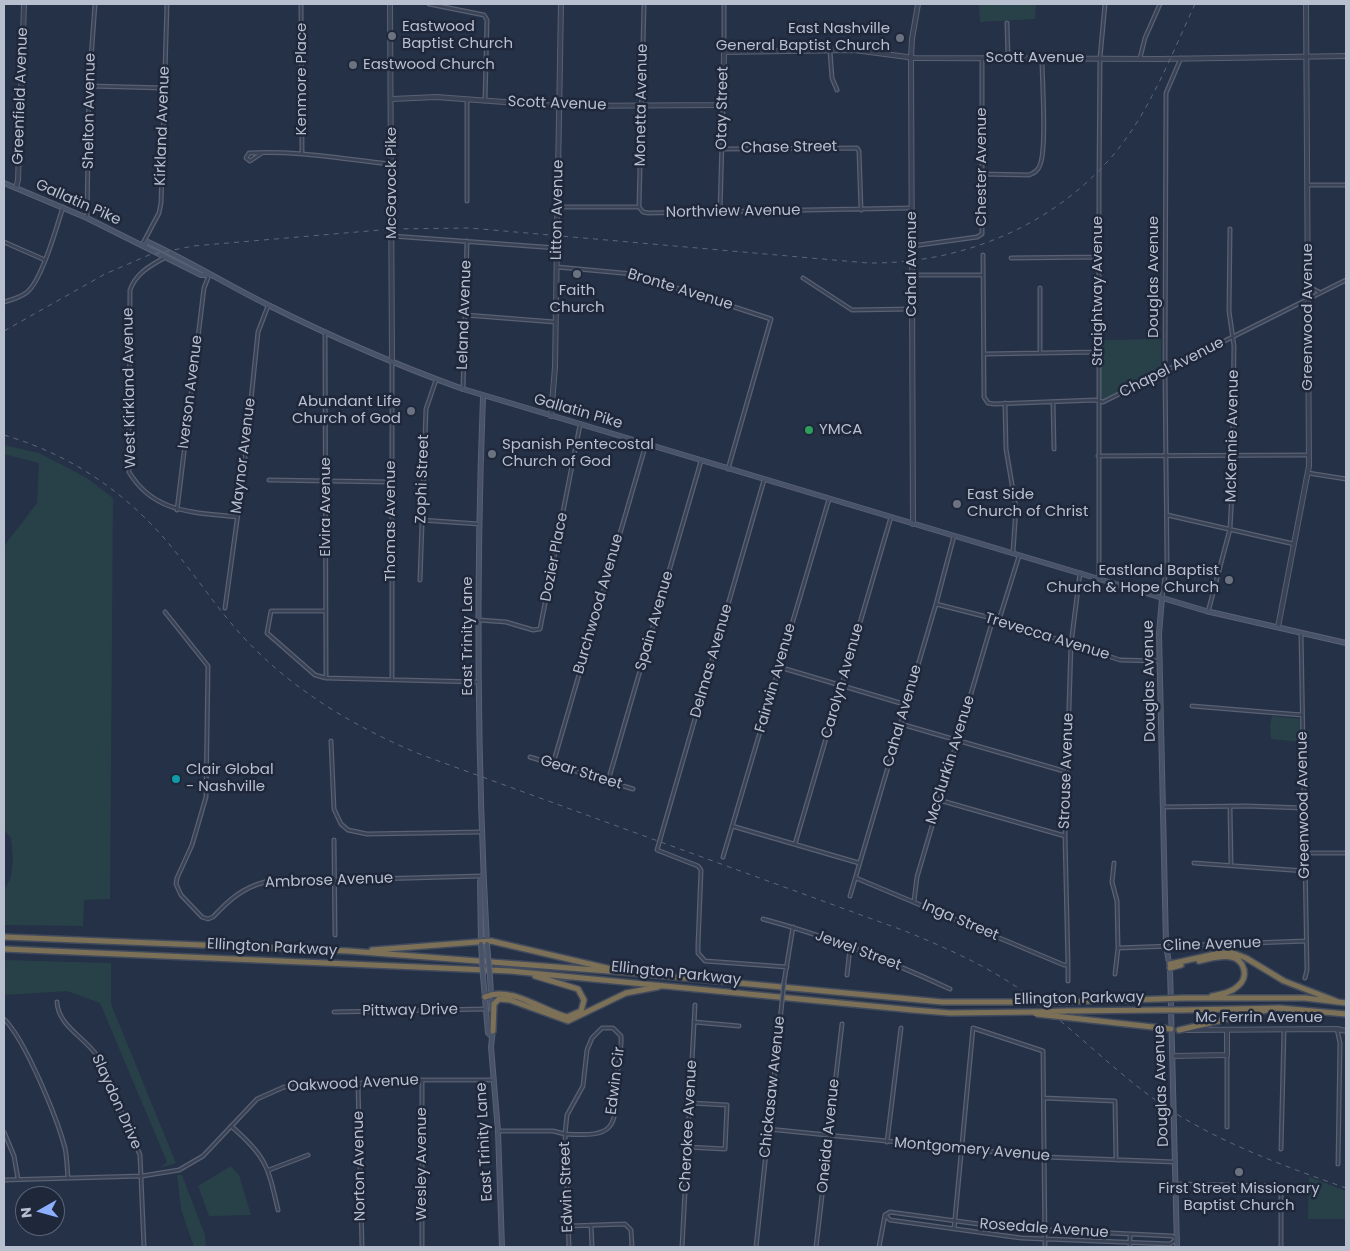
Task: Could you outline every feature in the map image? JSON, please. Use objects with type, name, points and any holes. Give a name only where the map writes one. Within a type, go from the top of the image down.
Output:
[{"type":"highway","name":"Ellington Parkway","points":[[4,937],[350,951],[978,1003],[1158,998],[1278,998],[1346,1003]]},
{"type":"highway","points":[[350,951],[487,943],[621,972]]},
{"type":"highway","name":"Ellington Parkway","points":[[4,949],[510,970],[913,1010],[1034,1013],[1280,1008],[1346,1014]]},
{"type":"highway","points":[[1170,966],[1220,952],[1233,954],[1246,958],[1284,981],[1336,1001]]},
{"type":"highway","points":[[1170,966],[1222,956],[1237,958],[1241,962],[1244,977],[1238,987],[1223,994],[1193,998]]},
{"type":"highway","points":[[485,997],[511,996],[568,1017],[575,1015],[583,1007],[584,1000],[578,989],[568,984],[510,970]]},
{"type":"highway","points":[[491,996],[510,1000],[568,1021],[626,993],[665,986]]},
{"type":"highway","points":[[492,1033],[493,1008],[499,999]]},
{"type":"highway","points":[[1179,1030],[1280,1008]]},
{"type":"highway","points":[[1034,1013],[1171,1029]]},
{"type":"main road","name":"Gallatin Pike","points":[[4,183],[87,218],[201,275],[208,275]]},
{"type":"main road","name":"Gallatin Pike","points":[[142,244],[148,242],[168,251],[202,268],[208,275],[268,305],[392,362],[483,396],[1208,612],[1346,643]]},
{"type":"main road","name":"East Trinity Lane","points":[[483,396],[479,524],[482,876],[490,977],[502,1247]]},
{"type":"main road","name":"Douglas Avenue","points":[[1162,598],[1160,661],[1166,946],[1170,966],[1177,1184],[1177,1247]]},
{"type":"main road","name":"East Trinity Lane","points":[[482,876],[480,882],[483,976],[488,1033],[492,1033]]},
{"type":"main road","name":"Mc Ferrin Avenue","points":[[1171,1029],[1179,1030]]},
{"type":"street","name":"Greenfield Avenue","points":[[16,188],[24,4]]},
{"type":"street","name":"Shelton Avenue","points":[[87,218],[89,86],[95,4]]},
{"type":"street","name":"Kirkland Avenue","points":[[142,244],[159,213],[161,203],[167,4]]},
{"type":"street","name":"Kenmore Place","points":[[301,4],[302,154],[392,164]]},
{"type":"street","name":"McGavock Pike","points":[[390,4],[392,362]]},
{"type":"street","points":[[430,4],[480,13],[485,16],[487,20],[485,101]]},
{"type":"street","name":"Litton Avenue","points":[[552,416],[556,322],[561,4]]},
{"type":"street","name":"Monetta Avenue","points":[[638,206],[644,4]]},
{"type":"street","name":"Otay Street","points":[[720,213],[724,4]]},
{"type":"street","name":"Cahal Avenue","points":[[913,524],[911,58],[918,4]]},
{"type":"street","name":"Straightway Avenue","points":[[1099,579],[1098,257],[1100,58],[1105,4]]},
{"type":"street","points":[[1140,58],[1145,38],[1160,4]]},
{"type":"street","name":"Greenwood Avenue","points":[[1278,627],[1308,472],[1309,455],[1306,4]]},
{"type":"street","points":[[1007,23],[1008,58]]},
{"type":"street","points":[[830,51],[832,78],[837,90]]},
{"type":"street","name":"Scott Avenue","points":[[724,52],[872,52],[911,58],[1346,56]]},
{"type":"street","name":"Chester Avenue","points":[[912,246],[982,234],[982,58]]},
{"type":"street","points":[[982,174],[1029,175],[1034,173],[1040,166],[1042,151],[1042,58]]},
{"type":"street","name":"Douglas Avenue","points":[[1162,598],[1167,563],[1165,372],[1166,93],[1181,58]]},
{"type":"street","points":[[89,86],[164,88]]},
{"type":"street","name":"Scott Avenue","points":[[392,99],[436,98],[559,106],[723,105]]},
{"type":"street","points":[[466,100],[467,201]]},
{"type":"street","name":"Chase Street","points":[[722,149],[857,148],[859,151],[861,210]]},
{"type":"street","points":[[262,153],[250,161],[246,158],[248,153],[262,153],[302,154]]},
{"type":"street","points":[[1307,185],[1346,185]]},
{"type":"street","name":"Northview Avenue","points":[[558,207],[638,206],[642,212],[648,213],[912,208]]},
{"type":"street","points":[[4,302],[26,293],[31,288],[45,260],[63,208]]},
{"type":"street","name":"McKennie Avenue","points":[[1208,612],[1230,529],[1234,455],[1234,337],[1229,311],[1230,229]]},
{"type":"street","points":[[392,236],[557,248]]},
{"type":"street","points":[[4,242],[45,260]]},
{"type":"street","name":"Leland Avenue","points":[[463,389],[467,242]]},
{"type":"street","points":[[983,255],[984,354],[1098,352]]},
{"type":"street","points":[[1011,258],[1098,257]]},
{"type":"street","name":"West Kirkland Avenue","points":[[164,258],[143,270],[133,282],[130,290],[128,465],[133,478],[161,504],[177,510]]},
{"type":"street","name":"Bronte Avenue","points":[[557,267],[619,272],[644,277],[771,319],[728,469]]},
{"type":"street","name":"Iverson Avenue","points":[[177,510],[204,288],[208,275]]},
{"type":"street","points":[[912,275],[983,275]]},
{"type":"street","points":[[803,278],[852,310],[912,309]]},
{"type":"street","name":"Chapel Avenue","points":[[984,354],[985,401],[988,403],[1103,402],[1346,280]]},
{"type":"street","points":[[1307,285],[1312,291],[1321,292]]},
{"type":"street","points":[[1040,288],[1040,352]]},
{"type":"street","name":"Maynor Avenue","points":[[225,608],[258,332],[268,305]]},
{"type":"street","points":[[465,315],[556,322]]},
{"type":"street","name":"Elvira Avenue","points":[[325,331],[327,480],[326,678]]},
{"type":"street","name":"Thomas Avenue","points":[[392,362],[390,482],[392,679]]},
{"type":"street","name":"Zophi Street","points":[[420,580],[426,409],[436,380]]},
{"type":"street","points":[[1053,402],[1054,449]]},
{"type":"street","points":[[1005,403],[1006,449],[1016,508],[1013,554]]},
{"type":"street","name":"Dozier Place","points":[[479,620],[506,622],[533,630],[540,629],[580,424]]},
{"type":"street","name":"Burchwood Avenue","points":[[553,764],[646,444]]},
{"type":"street","points":[[1098,456],[1309,455]]},
{"type":"street","name":"Spain Avenue","points":[[608,781],[701,460]]},
{"type":"street","points":[[1308,472],[1346,479]]},
{"type":"street","name":"Delmas Avenue","points":[[764,479],[657,850],[698,866],[701,870],[698,945],[700,957],[705,961],[787,967]]},
{"type":"street","points":[[269,480],[390,482]]},
{"type":"street","name":"Fairwin Avenue","points":[[723,857],[829,499]]},
{"type":"street","points":[[177,510],[237,517]]},
{"type":"street","points":[[1167,515],[1294,544]]},
{"type":"street","name":"Carolyn Avenue","points":[[795,844],[891,517]]},
{"type":"street","points":[[421,520],[479,524]]},
{"type":"street","name":"Cahal Avenue","points":[[850,896],[907,705],[954,536]]},
{"type":"street","points":[[999,620],[1019,556]]},
{"type":"street","name":"Strouse Avenue","points":[[1068,981],[1065,836],[1071,644],[1080,573]]},
{"type":"street","name":"Trevecca Avenue","points":[[936,604],[999,620],[1120,660],[1160,661]]},
{"type":"street","points":[[326,611],[271,611],[267,634],[315,675],[326,678],[480,682]]},
{"type":"street","name":"Ambrose Avenue","points":[[165,612],[208,666],[206,797],[192,845],[177,878],[177,890],[180,895],[202,917],[213,918],[237,893],[250,885],[280,880],[482,876]]},
{"type":"street","name":"McClurkin Avenue","points":[[914,902],[917,876],[993,619]]},
{"type":"street","name":"Greenwood Avenue","points":[[1301,633],[1305,978]]},
{"type":"street","points":[[779,667],[907,705]]},
{"type":"street","points":[[1192,706],[1302,715]]},
{"type":"street","points":[[901,724],[1067,772]]},
{"type":"street","points":[[332,741],[334,809],[341,824],[348,830],[367,834],[482,832]]},
{"type":"street","name":"Gear Street","points":[[530,757],[633,789]]},
{"type":"street","points":[[939,800],[1065,836]]},
{"type":"street","points":[[1163,806],[1304,808]]},
{"type":"street","points":[[1230,806],[1231,865]]},
{"type":"street","points":[[732,826],[859,863]]},
{"type":"street","points":[[334,840],[335,935]]},
{"type":"street","points":[[1305,853],[1346,853]]},
{"type":"street","points":[[1194,862],[1305,871]]},
{"type":"street","points":[[1114,863],[1112,882],[1117,901],[1118,948],[1115,974]]},
{"type":"street","name":"Inga Street","points":[[856,878],[1064,965],[1068,965]]},
{"type":"street","name":"Jewel Street","points":[[763,919],[793,927],[909,970],[950,989]]},
{"type":"street","name":"Chickasaw Avenue","points":[[756,1247],[784,982],[793,927]]},
{"type":"street","name":"Cline Avenue","points":[[1118,948],[1306,940]]},
{"type":"street","points":[[848,975],[850,948]]},
{"type":"street","name":"Slaydon Drive","points":[[57,1002],[62,1019],[90,1044],[98,1057],[140,1156],[144,1247]]},
{"type":"street","name":"Cherokee Avenue","points":[[682,1247],[695,1005]]},
{"type":"street","name":"Pittway Drive","points":[[334,1012],[486,1009]]},
{"type":"street","points":[[4,1019],[21,1043],[56,1120],[66,1150],[68,1178]]},
{"type":"street","points":[[694,1022],[739,1026]]},
{"type":"street","name":"Oneida Avenue","points":[[816,1247],[842,1024]]},
{"type":"street","name":"Edwin Cir","points":[[602,1028],[613,1028],[621,1036],[616,1115],[610,1125],[599,1134],[588,1136],[565,1134],[567,1115],[583,1086],[587,1050],[592,1038],[602,1028]]},
{"type":"street","points":[[887,1142],[901,1028]]},
{"type":"street","points":[[954,1229],[973,1028],[1044,1051],[1045,1247]]},
{"type":"street","points":[[1337,1029],[1340,1043],[1338,1164]]},
{"type":"street","name":"Mc Ferrin Avenue","points":[[1179,1030],[1337,1029],[1346,1031]]},
{"type":"street","points":[[1281,1149],[1284,1030]]},
{"type":"street","points":[[1227,1031],[1227,1127]]},
{"type":"street","points":[[1173,1056],[1227,1055]]},
{"type":"street","name":"Oakwood Avenue","points":[[4,1180],[142,1176],[170,1173],[203,1156],[252,1103],[271,1091],[300,1085],[422,1080],[494,1080]]},
{"type":"street","name":"Wesley Avenue","points":[[422,1080],[422,1247]]},
{"type":"street","name":"Norton Avenue","points":[[358,1084],[362,1247]]},
{"type":"street","points":[[1044,1098],[1115,1101],[1116,1161]]},
{"type":"street","points":[[688,1147],[725,1149],[727,1105],[690,1103]]},
{"type":"street","points":[[231,1126],[255,1149],[269,1170],[278,1210]]},
{"type":"street","name":"Montgomery Avenue","points":[[768,1129],[1045,1157],[1176,1162]]},
{"type":"street","name":"Edwin Street","points":[[498,1131],[553,1131],[565,1134],[569,1247]]},
{"type":"street","points":[[4,1132],[14,1156],[18,1179]]},
{"type":"street","points":[[269,1170],[308,1155]]},
{"type":"street","points":[[1177,1184],[1281,1186],[1280,1247]]},
{"type":"street","name":"Rosedale Avenue","points":[[890,1212],[955,1222],[1044,1230],[1172,1236],[1177,1240],[1170,1244],[1004,1236],[890,1220],[885,1215],[890,1212]]},
{"type":"street","points":[[879,1247],[885,1215]]},
{"type":"street","points":[[569,1226],[626,1224],[631,1230],[632,1247]]},
{"type":"street","points":[[592,1225],[592,1247]]},
{"type":"street","points":[[1130,1235],[1130,1247]]},
{"type":"green space","points":[[979,4],[1036,4],[1035,19],[980,22]]},
{"type":"green space","points":[[1161,339],[1161,370],[1104,400],[1100,399],[1099,340]]},
{"type":"green space","points":[[4,445],[39,453],[87,478],[113,498],[110,899],[84,900],[83,926],[4,925],[4,890],[11,877],[13,858],[11,838],[4,830],[4,546],[37,503],[39,463],[4,454]]},
{"type":"green space","points":[[1272,716],[1300,719],[1300,742],[1271,739],[1270,725]]},
{"type":"green space","points":[[4,960],[111,963],[111,1004],[176,1163],[160,1168],[167,1162],[100,1003],[67,991],[4,995]]},
{"type":"green space","points":[[231,1166],[239,1175],[251,1215],[209,1216],[198,1186]]},
{"type":"green space","points":[[177,1175],[182,1175],[205,1235],[206,1247],[194,1247],[181,1209]]},
{"type":"green space","points":[[1309,1177],[1346,1191],[1346,1219],[1308,1219]]},
{"type":"railway","points":[[4,331],[105,274],[149,255],[193,246],[392,229],[470,228],[868,263],[907,261],[946,255],[983,244],[1019,229],[1052,209],[1083,186],[1110,158],[1134,127],[1167,66],[1195,4]]},
{"type":"railway","points":[[4,435],[29,443],[76,465],[118,494],[157,530],[235,628],[264,658],[305,691],[373,733],[422,755],[905,931],[954,952],[987,969],[1032,998],[1147,1094],[1185,1119],[1253,1153],[1346,1188]]},
{"type":"place","name":"Eastwood Baptist Church","points":[[392,36]]},
{"type":"place","name":"East Nashville General Baptist Church","points":[[900,38]]},
{"type":"place","name":"Eastwood Church","points":[[353,65]]},
{"type":"place","name":"Faith Church","points":[[577,274]]},
{"type":"place","name":"Abundant Life Church of God","points":[[411,411]]},
{"type":"place","name":"YMCA","points":[[809,430]]},
{"type":"place","name":"Spanish Pentecostal Church of God","points":[[492,454]]},
{"type":"place","name":"East Side Church of Christ","points":[[957,504]]},
{"type":"place","name":"Eastland Baptist Church & Hope Church","points":[[1229,580]]},
{"type":"place","name":"Clair Global - Nashville","points":[[176,779]]},
{"type":"place","name":"First Street Missionary Baptist Church","points":[[1239,1172]]}]
